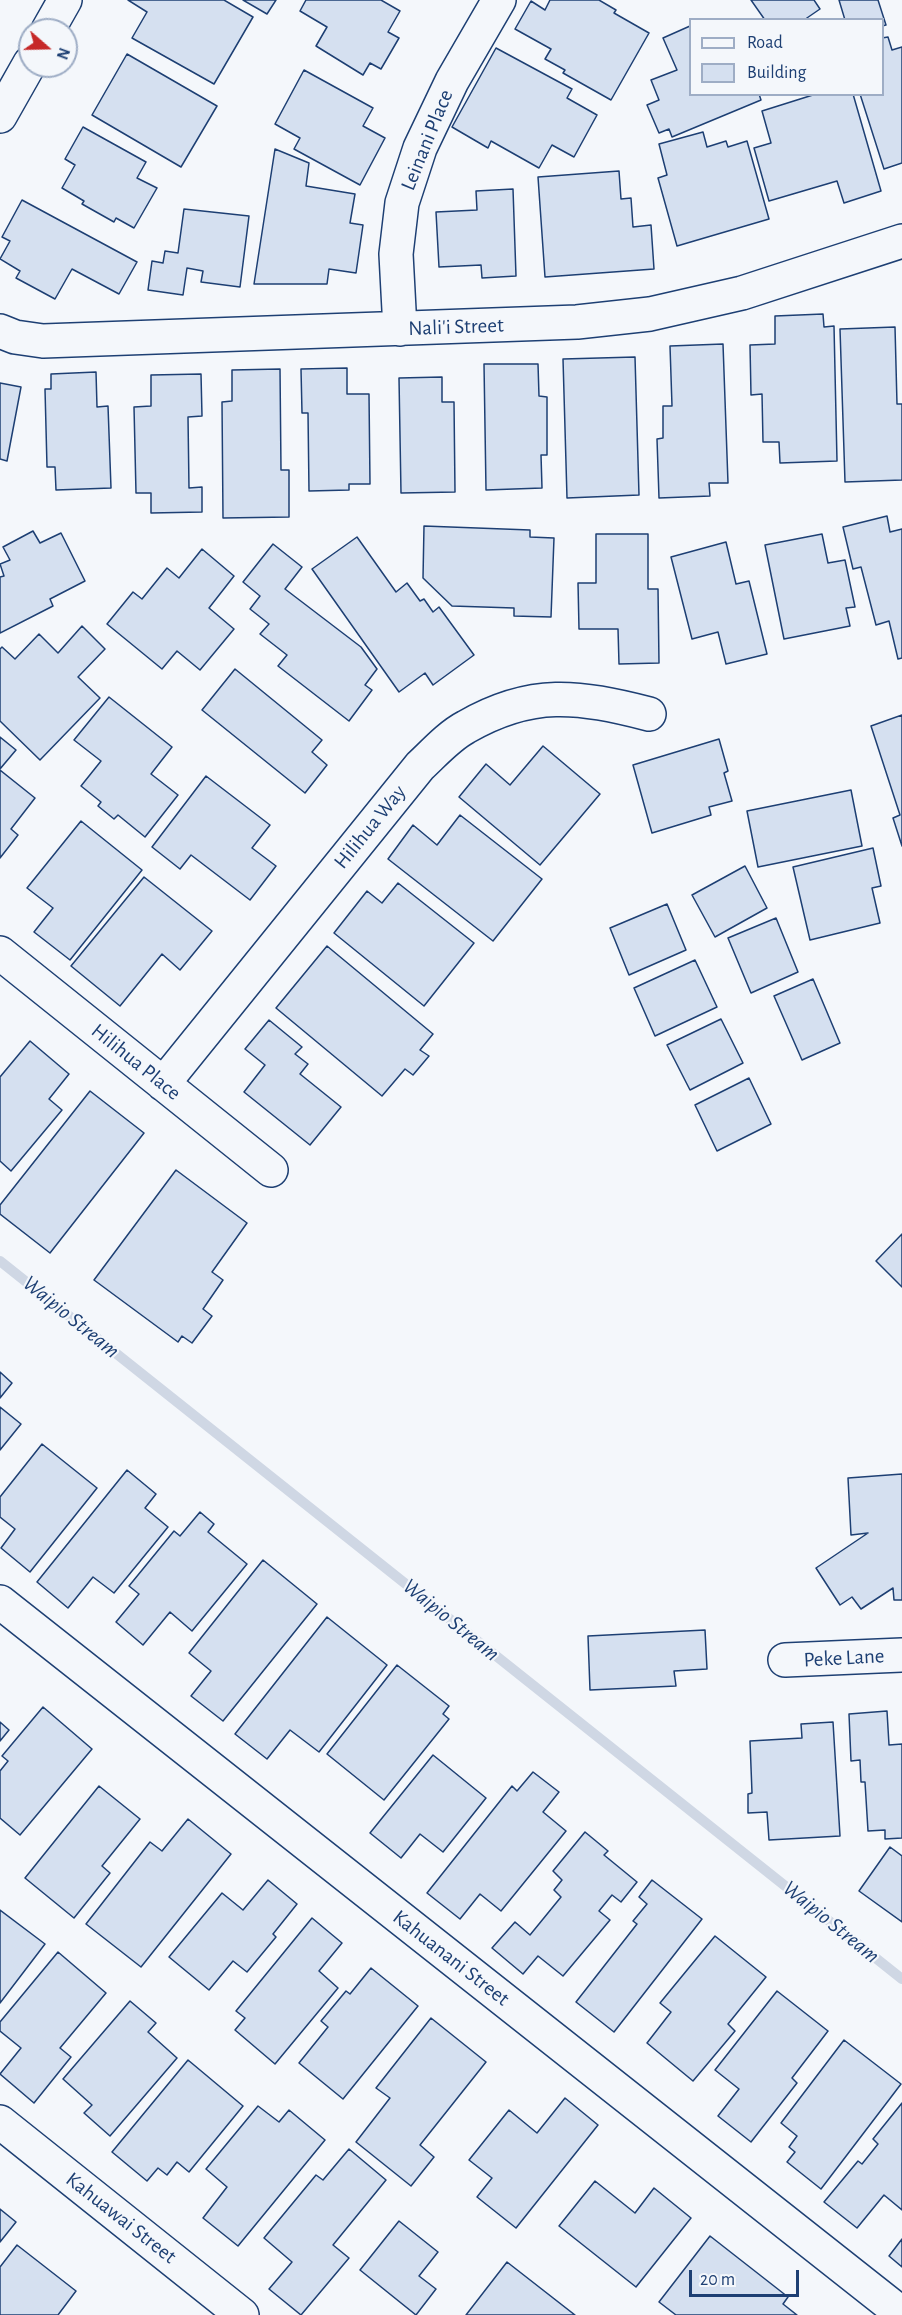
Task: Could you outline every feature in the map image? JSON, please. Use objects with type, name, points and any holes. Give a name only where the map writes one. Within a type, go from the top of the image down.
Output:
[{"type":"street","points":[[55,18],[65,0]]},
{"type":"street","name":"Leinani Place","points":[[400,329],[396,254],[402,203],[420,148],[452,81],[499,0]]},
{"type":"street","points":[[0,116],[22,78]]},
{"type":"street","name":"Nali'i Street","points":[[0,331],[15,337],[42,341],[577,322],[650,314],[742,293],[902,241]]},
{"type":"street","name":"Hilihua Way","points":[[163,1084],[420,766],[464,727],[513,705],[564,698],[604,702],[649,714]]},
{"type":"street","name":"Hilihua Place","points":[[0,953],[271,1170]]},
{"type":"street","name":"Kahuanani Street","points":[[0,1602],[900,2314]]},
{"type":"street","name":"Peke Lane","points":[[785,1660],[902,1655]]},
{"type":"street","name":"Kahuawai Street","points":[[0,2122],[242,2315]]},
{"type":"building","points":[[128,0],[224,0],[253,17],[214,84],[132,38],[147,12]]},
{"type":"building","points":[[243,0],[276,0],[267,14]]},
{"type":"building","points":[[306,0],[381,0],[400,11],[388,32],[399,38],[381,69],[370,63],[363,75],[316,46],[327,27],[300,11]]},
{"type":"building","points":[[550,0],[599,0],[616,10],[614,13],[649,33],[611,100],[563,73],[565,70],[545,59],[551,49],[515,29],[531,1],[545,10]]},
{"type":"building","points":[[751,0],[814,0],[820,9],[807,18],[764,18]]},
{"type":"building","points":[[839,0],[878,0],[884,18],[844,18]]},
{"type":"building","points":[[689,26],[689,96],[760,96],[761,100],[672,137],[669,129],[659,133],[647,105],[659,100],[651,80],[677,70],[663,38]]},
{"type":"building","points":[[888,37],[892,50],[902,47],[902,163],[884,169],[861,96],[884,96],[884,38]]},
{"type":"building","points":[[496,48],[572,89],[567,98],[597,115],[574,157],[552,145],[539,168],[491,141],[488,148],[452,127]]},
{"type":"building","points":[[127,54],[217,106],[181,167],[92,115]]},
{"type":"building","points":[[304,70],[373,108],[363,126],[385,138],[360,185],[294,149],[300,138],[275,124]]},
{"type":"building","points":[[810,96],[854,96],[881,191],[844,203],[837,181],[769,201],[754,148],[771,143],[762,111]]},
{"type":"building","points":[[83,127],[146,162],[137,178],[157,188],[134,228],[116,218],[114,222],[82,204],[84,201],[62,188],[75,165],[65,159]]},
{"type":"building","points":[[703,132],[707,147],[726,141],[728,147],[747,141],[769,219],[677,246],[658,178],[667,175],[659,144]]},
{"type":"building","points":[[275,149],[309,163],[306,186],[355,194],[350,223],[363,225],[356,273],[329,269],[327,284],[254,284]]},
{"type":"building","points":[[619,171],[621,199],[631,198],[633,227],[651,225],[654,269],[545,277],[538,177]]},
{"type":"building","points":[[513,189],[516,276],[482,278],[481,265],[439,267],[436,212],[477,210],[476,191]]},
{"type":"building","points":[[22,200],[137,262],[119,294],[72,269],[55,299],[16,278],[20,271],[0,259],[10,241],[2,237]]},
{"type":"building","points":[[184,209],[249,216],[240,287],[201,282],[203,271],[187,268],[183,295],[148,290],[152,261],[163,263],[165,251],[178,253]]},
{"type":"building","points":[[823,314],[824,327],[834,326],[837,461],[780,463],[779,442],[763,442],[762,394],[751,395],[750,345],[775,344],[775,316]]},
{"type":"building","points":[[895,327],[897,404],[902,404],[902,480],[845,482],[840,329]]},
{"type":"building","points":[[723,344],[728,483],[709,483],[710,496],[659,498],[657,439],[663,438],[663,406],[672,406],[670,346]]},
{"type":"building","points":[[635,357],[639,495],[567,498],[563,359]]},
{"type":"building","points":[[484,364],[538,364],[539,396],[547,397],[547,455],[541,455],[542,488],[486,490]]},
{"type":"building","points":[[347,368],[347,394],[369,394],[370,484],[349,484],[349,490],[309,491],[308,413],[302,413],[301,369]]},
{"type":"building","points":[[280,369],[281,470],[289,470],[289,517],[223,518],[222,402],[232,401],[232,370]]},
{"type":"building","points":[[96,372],[97,407],[108,406],[111,488],[56,490],[55,467],[47,467],[45,389],[51,389],[51,374]]},
{"type":"building","points":[[201,374],[202,416],[188,417],[189,488],[202,487],[202,512],[151,513],[151,493],[136,493],[134,407],[151,406],[151,375]]},
{"type":"building","points":[[442,377],[442,402],[454,402],[455,492],[401,493],[399,378]]},
{"type":"building","points":[[0,383],[21,387],[7,461],[0,459]]},
{"type":"building","points":[[887,516],[890,532],[902,529],[902,658],[898,659],[889,621],[876,625],[861,567],[853,569],[843,527]]},
{"type":"building","points":[[424,526],[530,530],[530,537],[554,538],[551,617],[514,616],[514,608],[452,606],[423,578]]},
{"type":"building","points":[[33,531],[40,543],[61,533],[85,581],[50,599],[53,606],[0,633],[0,577],[4,576],[0,564],[10,560],[3,547]]},
{"type":"building","points":[[596,534],[648,534],[648,589],[658,589],[659,663],[619,664],[618,629],[579,629],[578,583],[596,583]]},
{"type":"building","points":[[822,534],[828,563],[845,560],[855,607],[846,608],[850,626],[784,639],[765,545]]},
{"type":"building","points":[[357,537],[396,592],[407,583],[420,601],[424,599],[433,612],[439,607],[474,655],[433,685],[425,673],[399,692],[312,569]]},
{"type":"building","points":[[726,542],[736,584],[749,581],[767,654],[726,664],[718,632],[692,639],[671,557]]},
{"type":"building","points":[[273,544],[302,567],[285,589],[361,647],[377,669],[365,685],[372,690],[349,721],[278,666],[287,655],[260,634],[269,624],[250,609],[260,596],[243,582]]},
{"type":"building","points":[[202,549],[234,576],[209,608],[234,629],[200,670],[177,651],[162,669],[107,624],[133,592],[142,599],[167,568],[179,578]]},
{"type":"building","points":[[82,626],[105,649],[78,677],[100,698],[40,760],[0,721],[0,649],[2,647],[15,659],[39,634],[58,653]]},
{"type":"building","points":[[235,669],[322,740],[312,752],[327,765],[305,793],[202,710]]},
{"type":"building","points":[[109,697],[172,747],[151,774],[178,795],[145,837],[118,815],[114,819],[98,806],[101,802],[81,786],[101,761],[74,740]]},
{"type":"building","points":[[902,715],[902,846],[893,818],[900,815],[871,726]]},
{"type":"building","points":[[0,737],[16,750],[0,769]]},
{"type":"building","points":[[719,739],[728,771],[724,773],[732,801],[709,807],[711,815],[652,833],[633,765]]},
{"type":"building","points":[[543,746],[600,794],[540,865],[459,797],[486,764],[510,785]]},
{"type":"building","points":[[0,770],[35,798],[11,829],[18,835],[0,858]]},
{"type":"building","points":[[206,776],[270,825],[252,848],[276,866],[250,900],[191,855],[180,869],[152,847]]},
{"type":"building","points":[[851,790],[862,846],[758,867],[747,811]]},
{"type":"building","points":[[460,815],[542,879],[493,941],[388,859],[413,825],[437,845]]},
{"type":"building","points":[[81,821],[142,870],[70,960],[34,932],[53,908],[27,888]]},
{"type":"building","points":[[873,848],[881,886],[872,888],[880,923],[810,940],[793,867]]},
{"type":"building","points":[[745,866],[767,908],[715,937],[692,895]]},
{"type":"building","points":[[144,877],[212,931],[180,970],[162,954],[120,1006],[71,966]]},
{"type":"building","points":[[398,883],[474,943],[424,1006],[334,933],[367,891],[382,903]]},
{"type":"building","points":[[667,904],[686,950],[629,975],[610,928]]},
{"type":"building","points":[[776,918],[798,972],[751,993],[728,938]]},
{"type":"building","points":[[327,946],[433,1034],[420,1050],[429,1056],[413,1075],[405,1069],[382,1096],[276,1008]]},
{"type":"building","points":[[695,960],[717,1007],[655,1036],[634,988]]},
{"type":"building","points":[[813,979],[840,1043],[802,1060],[774,996]]},
{"type":"building","points":[[721,1019],[743,1063],[690,1090],[667,1045]]},
{"type":"building","points":[[269,1020],[302,1047],[295,1054],[308,1064],[300,1074],[341,1107],[310,1145],[244,1092],[265,1065],[245,1049]]},
{"type":"building","points":[[30,1041],[69,1074],[49,1099],[62,1110],[11,1171],[0,1161],[0,1077]]},
{"type":"building","points":[[749,1078],[771,1124],[717,1151],[695,1105]]},
{"type":"building","points":[[90,1091],[144,1133],[50,1253],[0,1214],[0,1205]]},
{"type":"building","points":[[176,1170],[247,1223],[212,1272],[223,1280],[203,1309],[212,1316],[192,1343],[182,1336],[178,1342],[94,1280]]},
{"type":"building","points":[[902,1234],[902,1287],[876,1261]]},
{"type":"building","points":[[0,1372],[12,1383],[0,1398]]},
{"type":"building","points":[[0,1407],[21,1424],[0,1450]]},
{"type":"building","points":[[42,1444],[97,1488],[30,1572],[1,1548],[15,1529],[0,1517],[0,1497]]},
{"type":"building","points":[[127,1470],[156,1494],[145,1508],[168,1527],[114,1593],[93,1577],[68,1608],[37,1582]]},
{"type":"building","points":[[902,1474],[902,1600],[894,1600],[893,1588],[861,1609],[852,1597],[840,1605],[816,1568],[868,1533],[851,1535],[848,1478]]},
{"type":"building","points":[[200,1512],[214,1524],[208,1532],[247,1564],[192,1631],[170,1612],[143,1645],[116,1622],[139,1594],[129,1586],[174,1531],[180,1536]]},
{"type":"building","points":[[263,1560],[317,1604],[223,1721],[191,1696],[211,1671],[189,1653]]},
{"type":"building","points":[[327,1617],[387,1665],[319,1752],[290,1730],[267,1759],[235,1734]]},
{"type":"building","points":[[705,1630],[707,1669],[674,1671],[676,1686],[590,1690],[588,1636]]},
{"type":"building","points":[[397,1665],[449,1706],[443,1714],[449,1719],[384,1800],[327,1754]]},
{"type":"building","points":[[43,1707],[92,1749],[20,1835],[0,1818],[0,1771],[8,1761],[2,1756]]},
{"type":"building","points":[[887,1711],[889,1745],[902,1744],[902,1838],[885,1839],[885,1830],[868,1831],[865,1782],[861,1782],[860,1760],[851,1761],[849,1714]]},
{"type":"building","points":[[0,1722],[9,1730],[0,1741]]},
{"type":"building","points":[[833,1722],[840,1836],[769,1840],[767,1812],[748,1813],[748,1794],[752,1793],[750,1741],[802,1738],[801,1724]]},
{"type":"building","points":[[433,1755],[486,1798],[443,1852],[420,1834],[401,1858],[370,1833]]},
{"type":"building","points":[[533,1772],[559,1792],[543,1812],[566,1831],[501,1911],[480,1894],[460,1919],[427,1893],[512,1786],[517,1791]]},
{"type":"building","points":[[99,1786],[140,1819],[102,1866],[110,1873],[74,1918],[25,1878]]},
{"type":"building","points":[[188,1819],[231,1854],[141,1967],[86,1924],[150,1842],[162,1851]]},
{"type":"building","points":[[585,1832],[608,1851],[604,1855],[637,1882],[621,1902],[612,1895],[599,1911],[610,1920],[563,1976],[538,1956],[523,1974],[492,1948],[515,1922],[530,1935],[561,1897],[554,1890],[562,1880],[553,1871]]},
{"type":"building","points":[[890,1847],[902,1856],[902,1922],[859,1891]]},
{"type":"building","points":[[268,1880],[297,1904],[273,1934],[276,1937],[247,1972],[233,1961],[209,1990],[169,1957],[222,1893],[243,1910]]},
{"type":"building","points":[[652,1880],[702,1919],[614,2032],[576,2002],[637,1924],[633,1921],[647,1904],[639,1897]]},
{"type":"building","points":[[0,1910],[45,1944],[0,2003]]},
{"type":"building","points":[[312,1918],[342,1943],[319,1971],[338,1988],[275,2064],[235,2030],[245,2018],[236,2011]]},
{"type":"building","points":[[715,1936],[766,1977],[728,2024],[735,2031],[693,2081],[647,2043],[671,2012],[660,2003]]},
{"type":"building","points":[[58,1952],[106,1993],[60,2048],[71,2057],[34,2103],[0,2074],[21,2048],[0,2031],[0,2022]]},
{"type":"building","points":[[371,1968],[418,2006],[343,2099],[299,2063],[328,2027],[321,2021],[346,1991],[350,1994]]},
{"type":"building","points":[[777,1991],[828,2031],[792,2078],[797,2083],[751,2142],[718,2116],[739,2089],[715,2070]]},
{"type":"building","points":[[130,2001],[156,2023],[148,2032],[177,2058],[110,2136],[84,2113],[92,2105],[63,2079]]},
{"type":"building","points":[[431,2018],[486,2062],[420,2145],[434,2157],[411,2186],[356,2142],[390,2098],[376,2088]]},
{"type":"building","points":[[844,2040],[901,2084],[821,2189],[787,2162],[795,2152],[789,2147],[797,2136],[781,2123]]},
{"type":"building","points":[[188,2060],[243,2106],[189,2172],[177,2162],[167,2175],[158,2168],[147,2181],[112,2152]]},
{"type":"building","points":[[565,2098],[598,2125],[516,2228],[477,2197],[492,2178],[469,2160],[509,2110],[537,2133]]},
{"type":"building","points":[[902,2103],[902,2210],[884,2195],[857,2228],[824,2202],[858,2161],[862,2164],[878,2144],[873,2139]]},
{"type":"building","points":[[258,2106],[279,2122],[289,2110],[325,2140],[238,2246],[203,2218],[227,2187],[206,2169]]},
{"type":"building","points":[[349,2149],[386,2180],[333,2245],[349,2258],[301,2315],[269,2289],[292,2262],[264,2238],[316,2175],[323,2180]]},
{"type":"building","points":[[595,2181],[635,2213],[654,2188],[691,2218],[636,2287],[559,2226]]},
{"type":"building","points":[[0,2209],[16,2222],[0,2242]]},
{"type":"building","points":[[399,2221],[438,2252],[419,2276],[436,2289],[416,2315],[360,2270]]},
{"type":"building","points":[[710,2236],[788,2297],[783,2304],[797,2315],[676,2315],[659,2302]]},
{"type":"building","points":[[902,2239],[902,2267],[889,2256]]},
{"type":"building","points":[[17,2245],[76,2291],[58,2315],[0,2315],[0,2267]]},
{"type":"building","points":[[507,2262],[575,2315],[466,2315]]},
{"type":"waterway","name":"Waipio Stream","points":[[0,1261],[902,1979]]}]
